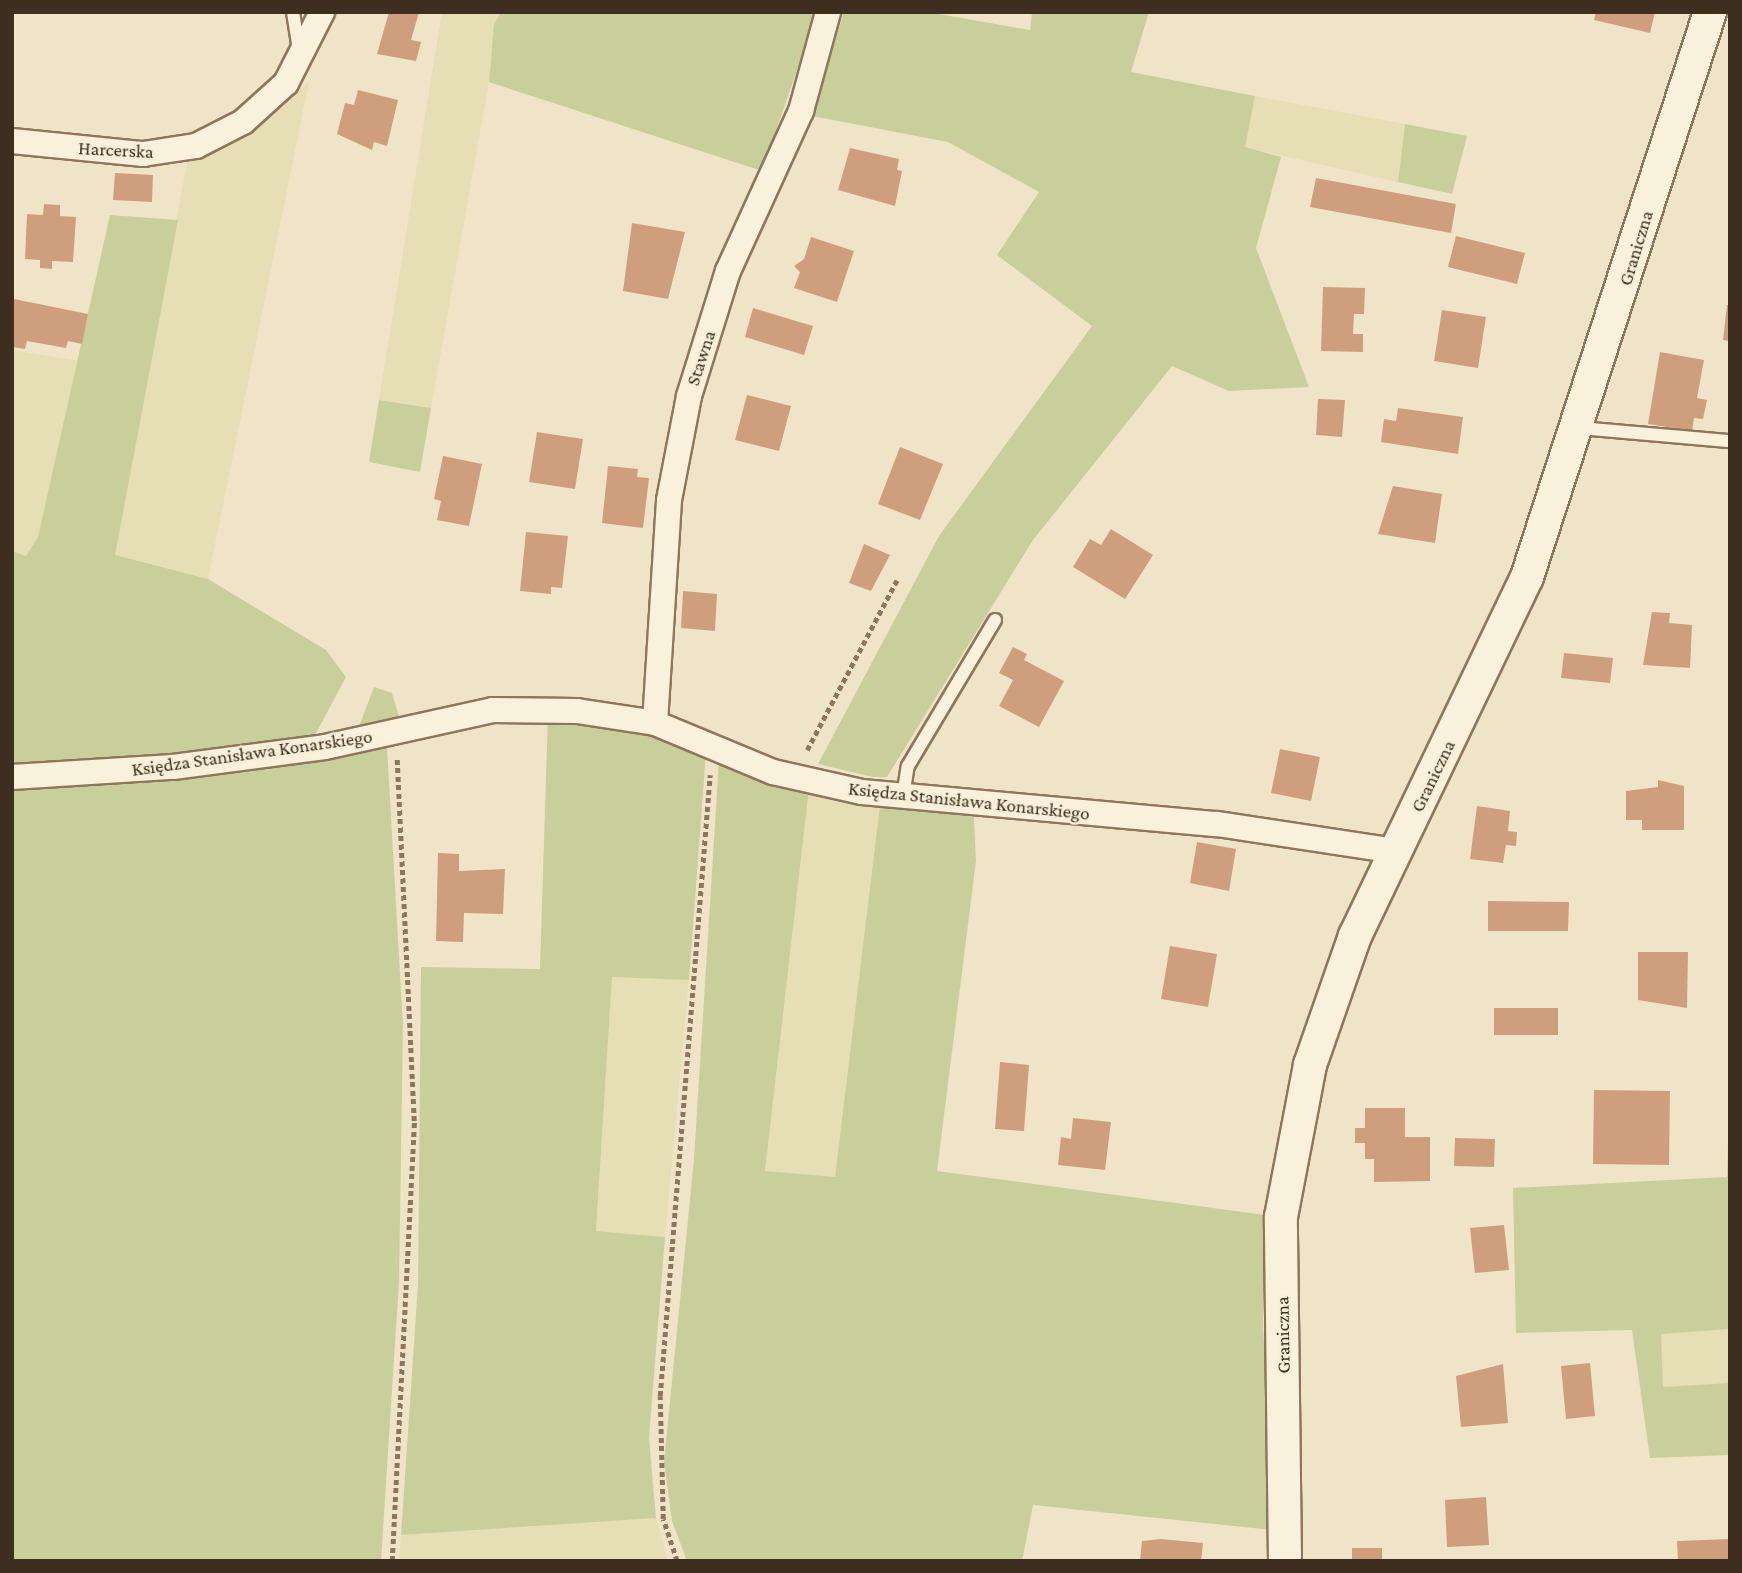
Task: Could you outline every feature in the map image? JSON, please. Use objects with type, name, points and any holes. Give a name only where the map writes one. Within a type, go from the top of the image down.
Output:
[{"type":"street","name":"Harcerska","points":[[12,141],[143,154],[196,146],[258,109],[300,61],[322,12]]},
{"type":"street","name":"Stawna","points":[[655,723],[669,500],[689,396],[728,271],[801,111],[828,12]]},
{"type":"street","name":"Graniczna","points":[[1285,1561],[1281,1217],[1293,1135],[1333,993],[1396,851],[1527,577],[1580,428],[1710,12]]},
{"type":"street","name":"Księdza Stanisława Konarskiego","points":[[12,777],[173,767],[396,732],[493,710],[577,711],[655,723],[796,777],[903,796],[1217,824],[1396,851]]},
{"type":"lane","points":[[293,12],[300,61]]},
{"type":"lane","points":[[1580,428],[1730,441]]},
{"type":"lane","points":[[903,796],[908,766],[995,620]]},
{"type":"path","points":[[796,777],[897,580]]},
{"type":"path","points":[[392,1561],[414,1121],[396,732]]},
{"type":"path","points":[[677,1561],[663,1519],[660,1396],[712,747]]},
{"type":"shaded area","points":[[442,12],[501,12],[494,24],[489,82],[431,408],[379,400]]},
{"type":"shaded area","points":[[309,82],[208,579],[114,556],[188,158],[250,125]]},
{"type":"shaded area","points":[[1255,96],[1405,124],[1398,182],[1244,147]]},
{"type":"shaded area","points":[[12,350],[80,361],[38,537],[26,556],[12,551]]},
{"type":"shaded area","points":[[809,789],[880,805],[835,1178],[765,1171]]},
{"type":"shaded area","points":[[612,977],[689,980],[665,1237],[596,1231]]},
{"type":"shaded area","points":[[1730,1329],[1730,1383],[1663,1388],[1660,1333]]},
{"type":"shaded area","points":[[656,1518],[668,1561],[399,1561],[401,1535]]},
{"type":"green space","points":[[501,12],[817,12],[762,171],[489,82],[494,24]]},
{"type":"green space","points":[[844,12],[927,12],[1030,30],[1032,12],[1149,12],[1131,72],[1255,96],[1245,147],[1281,157],[1256,248],[1309,387],[1229,391],[1172,366],[1033,540],[887,777],[873,777],[818,764],[939,536],[1092,326],[997,255],[1039,192],[948,142],[812,116]]},
{"type":"green space","points":[[1405,124],[1467,136],[1452,194],[1398,182]]},
{"type":"green space","points":[[110,215],[178,220],[115,555],[208,579],[326,650],[346,677],[314,737],[178,757],[12,768],[12,551],[26,556],[38,537]]},
{"type":"green space","points":[[379,400],[431,408],[420,472],[369,462]]},
{"type":"green space","points":[[374,687],[392,693],[400,720],[358,729]]},
{"type":"green space","points":[[548,713],[636,727],[706,753],[689,980],[612,977],[596,1231],[665,1237],[649,1438],[656,1518],[401,1535],[418,1284],[421,967],[540,969]]},
{"type":"green space","points":[[387,747],[403,1025],[399,1282],[381,1561],[12,1561],[12,789],[210,775]]},
{"type":"green space","points":[[719,760],[809,789],[765,1171],[835,1177],[880,805],[974,817],[976,861],[937,1171],[1265,1215],[1263,1323],[1272,1530],[1033,1505],[1022,1561],[687,1561],[672,1521],[664,1462],[694,1159]]},
{"type":"green space","points":[[1730,1070],[1730,1329],[1661,1334],[1663,1387],[1730,1383],[1730,1455],[1650,1458],[1632,1330],[1516,1333],[1513,1188],[1727,1177]]},
{"type":"building","points":[[389,12],[419,12],[411,40],[421,42],[416,61],[377,54]]},
{"type":"building","points":[[1596,12],[1655,12],[1650,33],[1594,20]]},
{"type":"building","points":[[358,90],[398,100],[387,146],[374,142],[372,150],[337,134],[345,103],[354,105]]},
{"type":"building","points":[[850,148],[899,159],[897,170],[902,171],[895,206],[838,190]]},
{"type":"building","points":[[115,173],[153,175],[152,202],[113,200]]},
{"type":"building","points":[[1316,178],[1456,204],[1451,233],[1310,207]]},
{"type":"building","points":[[44,204],[60,205],[60,216],[76,217],[73,262],[52,261],[52,269],[40,268],[40,260],[25,259],[27,214],[43,215]]},
{"type":"building","points":[[632,223],[685,232],[668,299],[623,291]]},
{"type":"building","points":[[1456,236],[1525,253],[1517,284],[1448,267]]},
{"type":"building","points":[[811,237],[854,251],[837,302],[794,288],[800,272],[794,266],[804,259]]},
{"type":"building","points":[[1323,287],[1365,288],[1364,314],[1354,314],[1353,334],[1363,334],[1363,352],[1321,351]]},
{"type":"building","points":[[14,299],[88,314],[82,344],[68,341],[66,348],[27,341],[25,349],[12,347]]},
{"type":"building","points":[[1727,305],[1730,305],[1730,341],[1723,340]]},
{"type":"building","points":[[753,308],[813,326],[804,355],[745,337]]},
{"type":"building","points":[[1442,310],[1486,317],[1478,368],[1434,361]]},
{"type":"building","points":[[1660,352],[1704,360],[1697,398],[1707,400],[1703,419],[1694,418],[1692,431],[1648,424]]},
{"type":"building","points":[[747,395],[791,406],[779,451],[735,440]]},
{"type":"building","points":[[1318,399],[1345,400],[1342,437],[1316,435]]},
{"type":"building","points":[[1398,408],[1463,417],[1458,454],[1381,442],[1384,419],[1396,421]]},
{"type":"building","points":[[537,432],[583,439],[575,489],[529,482]]},
{"type":"building","points":[[900,447],[943,464],[920,520],[878,504]]},
{"type":"building","points":[[443,456],[482,464],[469,526],[437,520],[441,501],[434,499]]},
{"type":"building","points":[[608,466],[638,469],[637,477],[649,478],[643,528],[602,523]]},
{"type":"building","points":[[1393,486],[1442,494],[1435,543],[1378,534]]},
{"type":"building","points":[[1111,529],[1153,555],[1125,599],[1073,567],[1090,539],[1101,545]]},
{"type":"building","points":[[526,532],[568,536],[562,588],[551,587],[551,594],[520,591]]},
{"type":"building","points":[[864,544],[890,555],[871,591],[849,583]]},
{"type":"building","points":[[683,591],[717,594],[715,631],[681,628]]},
{"type":"building","points":[[1652,612],[1670,613],[1669,623],[1692,625],[1690,668],[1643,665]]},
{"type":"building","points":[[1013,647],[1027,654],[1024,660],[1064,681],[1039,727],[999,706],[1013,680],[999,673]]},
{"type":"building","points":[[1564,653],[1613,658],[1610,683],[1561,678]]},
{"type":"building","points":[[1280,749],[1320,757],[1311,801],[1271,793]]},
{"type":"building","points":[[1658,780],[1684,786],[1684,830],[1642,830],[1642,820],[1626,820],[1626,791],[1658,787]]},
{"type":"building","points":[[1477,806],[1510,811],[1508,831],[1517,832],[1516,846],[1506,845],[1503,863],[1470,859]]},
{"type":"building","points":[[1197,842],[1236,849],[1229,891],[1190,883]]},
{"type":"building","points":[[438,853],[459,854],[459,871],[505,869],[503,914],[464,913],[463,942],[436,941]]},
{"type":"building","points":[[1488,901],[1569,902],[1568,931],[1488,931]]},
{"type":"building","points":[[1170,946],[1217,954],[1208,1007],[1161,999]]},
{"type":"building","points":[[1638,952],[1688,952],[1687,1008],[1638,1000]]},
{"type":"building","points":[[1494,1008],[1558,1008],[1558,1035],[1494,1035]]},
{"type":"building","points":[[1000,1062],[1029,1065],[1024,1131],[995,1129]]},
{"type":"building","points":[[1594,1090],[1670,1091],[1669,1165],[1593,1164]]},
{"type":"building","points":[[1365,1108],[1405,1108],[1405,1137],[1430,1137],[1430,1181],[1374,1182],[1374,1159],[1365,1159],[1365,1143],[1355,1143],[1355,1128],[1365,1128]]},
{"type":"building","points":[[1073,1118],[1111,1122],[1105,1170],[1058,1165],[1061,1137],[1071,1139]]},
{"type":"building","points":[[1455,1138],[1495,1139],[1494,1167],[1454,1166]]},
{"type":"building","points":[[1504,1225],[1509,1270],[1475,1273],[1470,1228]]},
{"type":"building","points":[[1590,1363],[1595,1416],[1566,1419],[1561,1366]]},
{"type":"building","points":[[1503,1364],[1508,1423],[1461,1427],[1456,1376]]},
{"type":"building","points":[[1486,1497],[1489,1545],[1447,1547],[1445,1500]]},
{"type":"building","points":[[1161,1539],[1203,1543],[1201,1561],[1140,1561],[1142,1541]]},
{"type":"building","points":[[1730,1539],[1730,1561],[1678,1561],[1677,1541]]},
{"type":"building","points":[[1352,1548],[1382,1548],[1382,1561],[1352,1561]]}]
